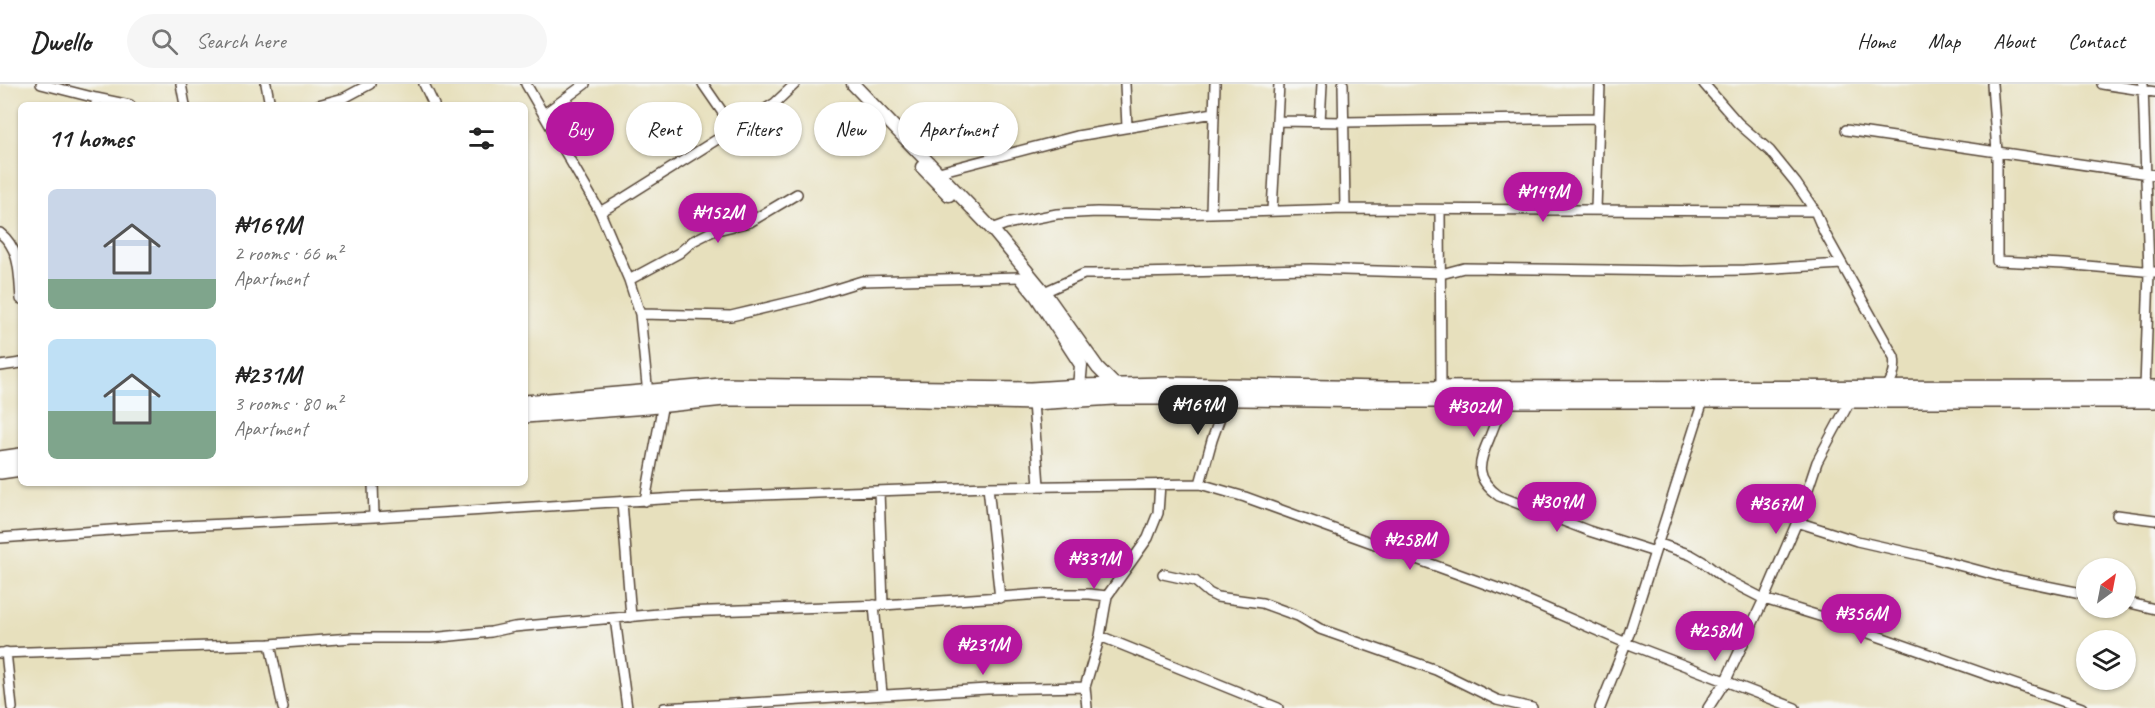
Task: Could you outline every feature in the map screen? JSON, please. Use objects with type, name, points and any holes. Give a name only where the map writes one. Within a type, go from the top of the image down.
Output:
[{"type":"highway","points":[[528,404],[724,398],[887,398],[1116,386],[1848,390],[1886,388],[2152,392]]},
{"type":"highway","points":[[951,395],[1033,402],[1114,397],[1850,401],[2152,392]]},
{"type":"highway","points":[[528,415],[653,400]]},
{"type":"highway","points":[[0,459],[18,456]]},
{"type":"highway","points":[[0,471],[18,468]]},
{"type":"street","points":[[41,84],[96,102]]},
{"type":"street","points":[[181,84],[184,102]]},
{"type":"street","points":[[267,84],[270,102]]},
{"type":"street","points":[[345,101],[370,84]]},
{"type":"street","points":[[424,84],[433,102]]},
{"type":"street","points":[[526,84],[600,212],[629,280],[640,314],[653,400],[645,501]]},
{"type":"street","points":[[544,114],[585,84]]},
{"type":"street","points":[[703,84],[715,102]]},
{"type":"street","points":[[775,102],[795,84]]},
{"type":"street","points":[[842,84],[984,232],[1036,296],[1081,365],[1079,387]]},
{"type":"street","points":[[853,84],[992,229],[1044,292],[1098,368],[1116,386]]},
{"type":"street","points":[[1125,84],[1127,127]]},
{"type":"street","points":[[1211,212],[1215,84]]},
{"type":"street","points":[[1272,210],[1279,84]]},
{"type":"street","points":[[1320,122],[1322,84]]},
{"type":"street","points":[[1343,84],[1345,209]]},
{"type":"street","points":[[1596,209],[1599,84]]},
{"type":"street","points":[[1704,84],[1738,123],[1770,151],[1815,211],[1894,357],[1895,364],[1886,388]]},
{"type":"street","points":[[1992,84],[1997,152],[1997,261],[2152,272]]},
{"type":"street","points":[[2102,84],[2143,87],[2155,92]]},
{"type":"street","points":[[2143,87],[2151,175],[2152,392]]},
{"type":"street","points":[[939,172],[1077,136],[1214,113]]},
{"type":"street","points":[[1277,121],[1599,118]]},
{"type":"street","points":[[1846,129],[2151,175]]},
{"type":"street","points":[[600,212],[714,142]]},
{"type":"street","points":[[629,280],[679,253],[693,241],[713,231],[750,222],[797,194]]},
{"type":"street","points":[[992,229],[1057,214],[1096,212],[1177,214],[1345,209],[1815,211]]},
{"type":"street","points":[[1440,211],[1441,388]]},
{"type":"street","points":[[0,233],[17,255],[18,266]]},
{"type":"street","points":[[1044,292],[1084,274],[1310,269],[1442,273],[1464,268],[1713,271],[1842,264]]},
{"type":"street","points":[[640,314],[731,315],[807,298],[862,281],[1020,277]]},
{"type":"street","points":[[0,366],[18,363]]},
{"type":"street","points":[[1200,484],[1227,398]]},
{"type":"street","points":[[1505,400],[1480,460],[1483,479],[1499,496],[1589,531],[1690,555],[1725,579],[1764,599],[1829,619],[2082,708]]},
{"type":"street","points":[[1600,708],[1626,643],[1703,400]]},
{"type":"street","points":[[1708,708],[1726,680],[1764,599],[1797,522],[1817,462],[1850,401]]},
{"type":"street","points":[[1033,402],[1039,486]]},
{"type":"street","points":[[1087,708],[1085,687],[1100,636],[1107,596],[1148,538],[1158,513],[1160,484]]},
{"type":"street","points":[[0,538],[139,528],[622,502],[988,487],[1200,484],[1245,497],[1508,592],[1626,643],[1795,708]]},
{"type":"street","points":[[373,486],[374,517]]},
{"type":"street","points":[[988,487],[1000,598]]},
{"type":"street","points":[[879,491],[882,694]]},
{"type":"street","points":[[622,502],[631,617]]},
{"type":"street","points":[[2116,514],[2155,520]]},
{"type":"street","points":[[1797,522],[1857,541],[1928,556],[2002,577],[2076,592]]},
{"type":"street","points":[[1163,574],[1195,581],[1217,597],[1245,599],[1271,606],[1298,616],[1320,629],[1437,670],[1497,700],[1532,708]]},
{"type":"street","points":[[12,708],[3,653],[270,644],[352,638],[431,638],[491,632],[514,627],[681,612],[879,605],[1042,594],[1107,596]]},
{"type":"street","points":[[2136,604],[2155,609]]},
{"type":"street","points":[[615,618],[627,708]]},
{"type":"street","points":[[1100,636],[1278,708]]},
{"type":"street","points":[[270,644],[283,708]]},
{"type":"street","points":[[664,708],[834,699],[882,694],[1085,687]]}]
